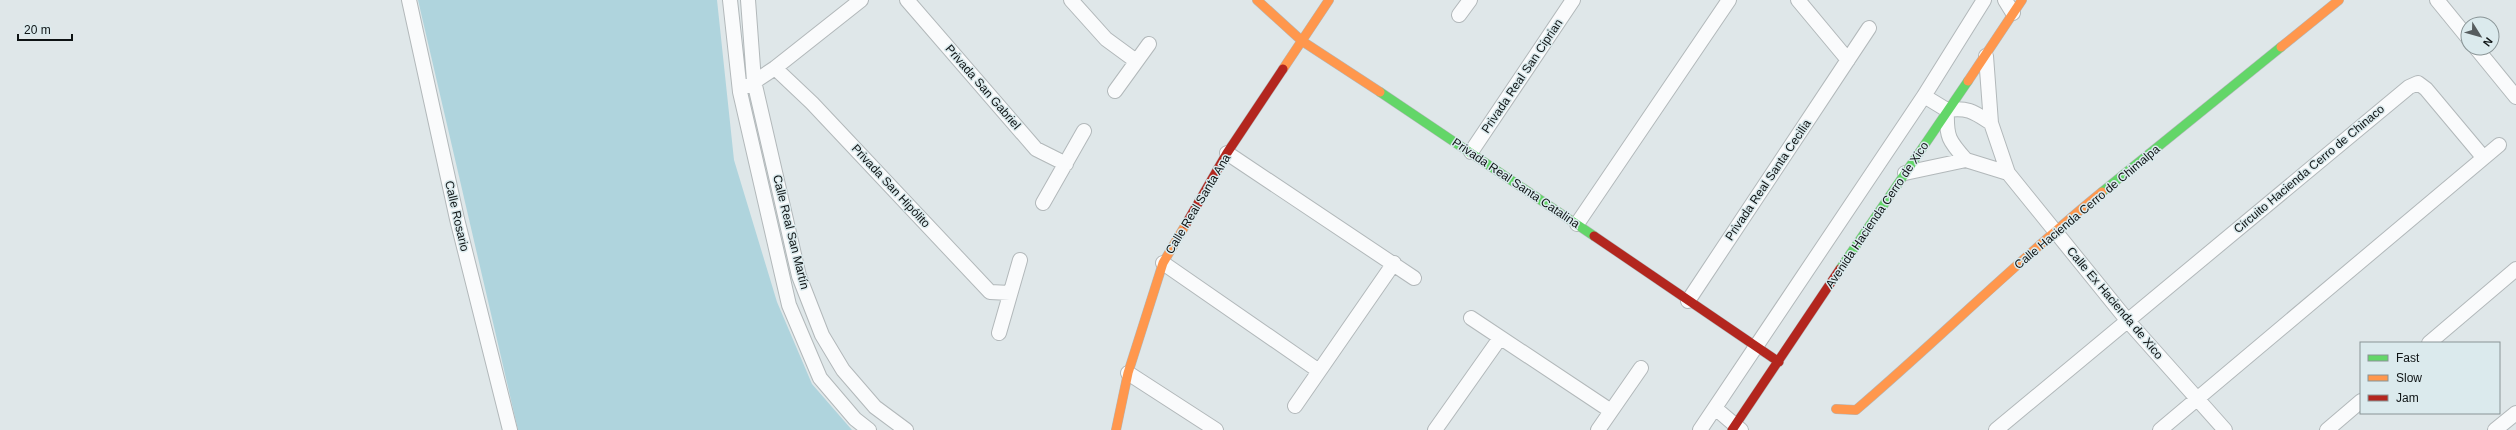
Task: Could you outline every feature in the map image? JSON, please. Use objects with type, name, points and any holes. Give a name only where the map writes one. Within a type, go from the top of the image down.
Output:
[{"type":"street","name":"Calle Rosario","points":[[409,0],[457,219],[510,430]]},
{"type":"street","name":"Calle Real San Martín","points":[[730,0],[740,92],[788,305],[820,378],[855,419],[869,430]]},
{"type":"street","name":"Calle Real San Martín","points":[[748,0],[754,81],[799,276],[822,335],[843,370],[875,407],[906,430]]},
{"type":"street","points":[[740,92],[774,68],[860,0]]},
{"type":"street","name":"Privada San Gabriel","points":[[907,0],[1036,149],[1066,164]]},
{"type":"street","points":[[1072,0],[1106,39],[1136,61]]},
{"type":"street","name":"Privada Real Santa Catalina","points":[[1257,0],[1302,41],[1471,152],[1779,362]]},
{"type":"street","name":"Calle Real Santa Ana","points":[[1116,430],[1128,373],[1163,263],[1227,153],[1329,0]]},
{"type":"street","points":[[1459,15],[1470,0]]},
{"type":"street","name":"Privada Real San Ciprian","points":[[1471,152],[1573,0]]},
{"type":"street","points":[[1577,224],[1728,0]]},
{"type":"street","points":[[1798,0],[1848,60]]},
{"type":"street","points":[[1700,430],[1924,96],[1984,0]]},
{"type":"street","points":[[2005,0],[2013,13]]},
{"type":"street","name":"Avenida Hacienda Cerro de Xico","points":[[1736,428],[1947,110],[1986,56],[2022,0]]},
{"type":"street","name":"Calle Hacienda Cerro de Chimalpa","points":[[1836,409],[1856,410],[1911,363],[2056,230],[2339,0]]},
{"type":"street","points":[[2437,0],[2460,28]]},
{"type":"street","name":"Privada Real Santa Cecilia","points":[[1688,301],[1869,28]]},
{"type":"street","points":[[1115,91],[1148,44]]},
{"type":"street","name":"Calle Ex Hacienda de Xico","points":[[1986,56],[1991,123],[2008,173],[2056,230],[2126,320],[2225,430]]},
{"type":"street","points":[[2483,56],[2516,97]]},
{"type":"street","name":"Privada San Hipólito","points":[[774,68],[812,103],[990,292],[1010,293]]},
{"type":"street","name":"Circuito Hacienda Cerro de Chinaco","points":[[2126,320],[2409,87],[2418,83],[2426,89],[2483,157]]},
{"type":"street","points":[[1924,96],[1947,110],[1962,108],[1974,112],[1991,123]]},
{"type":"street","points":[[1947,110],[1946,129],[1949,141],[1966,160]]},
{"type":"street","points":[[1043,203],[1084,131]]},
{"type":"street","points":[[2160,430],[2499,145]]},
{"type":"street","points":[[1227,153],[1414,278]]},
{"type":"street","points":[[1905,173],[1966,160],[2008,173]]},
{"type":"street","points":[[999,333],[1020,260]]},
{"type":"street","points":[[1163,263],[1319,371]]},
{"type":"street","points":[[1295,406],[1394,264]]},
{"type":"street","points":[[2430,342],[2516,269]]},
{"type":"street","points":[[1471,318],[1611,411]]},
{"type":"street","points":[[1996,430],[2126,320]]},
{"type":"street","points":[[1435,430],[1500,338]]},
{"type":"street","points":[[1598,430],[1641,368]]},
{"type":"street","points":[[1128,373],[1216,430]]},
{"type":"street","points":[[2326,430],[2360,402]]},
{"type":"street","points":[[1715,408],[1736,428]]},
{"type":"street","points":[[2495,430],[2516,413]]},
{"type":"shaded area","points":[[418,0],[717,0],[734,160],[777,302],[812,384],[852,430],[518,430]]},
{"type":"traffic: fast","points":[[2102,192],[2281,47]]},
{"type":"traffic: fast","points":[[1840,269],[1968,81]]},
{"type":"traffic: fast","points":[[1380,92],[1594,236]]},
{"type":"traffic: slow","points":[[1257,0],[1302,41],[1380,92]]},
{"type":"traffic: slow","points":[[1283,69],[1329,0]]},
{"type":"traffic: slow","points":[[1968,81],[2022,0]]},
{"type":"traffic: slow","points":[[2281,47],[2339,0]]},
{"type":"traffic: slow","points":[[1836,409],[1856,410],[1918,356],[2039,245],[2102,192]]},
{"type":"traffic: slow","points":[[1116,430],[1128,373],[1163,263],[1186,224]]},
{"type":"traffic: jam","points":[[1186,224],[1227,153],[1283,69]]},
{"type":"traffic: jam","points":[[1594,236],[1779,362]]},
{"type":"traffic: jam","points":[[1732,430],[1840,269]]}]
